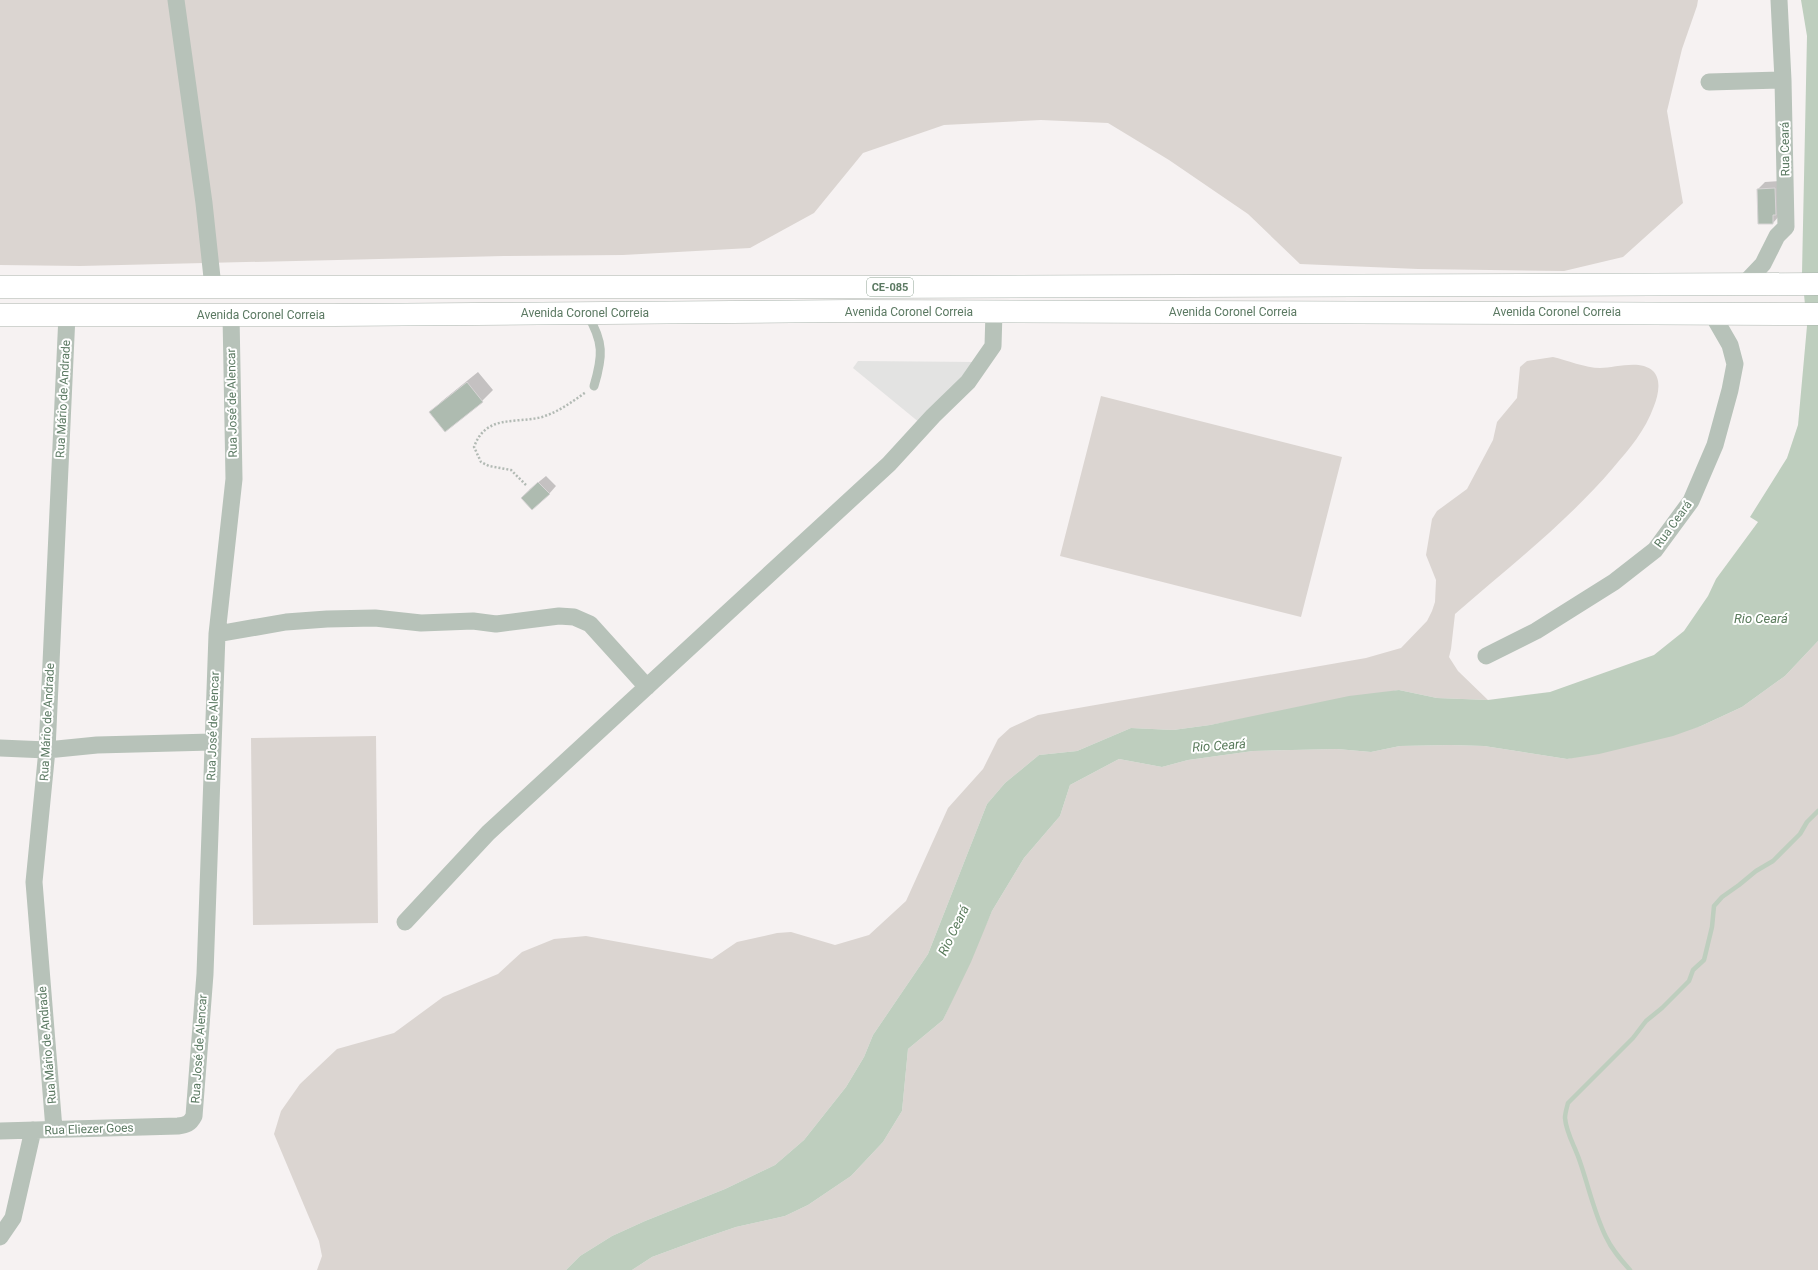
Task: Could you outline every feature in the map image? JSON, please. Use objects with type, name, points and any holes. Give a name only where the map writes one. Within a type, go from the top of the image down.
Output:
[{"type":"highway","name":"Avenida Coronel Correia","points":[[0,287],[879,287],[1818,284]]},
{"type":"highway","name":"Avenida Coronel Correia","points":[[0,315],[843,311],[1711,312],[1818,314]]},
{"type":"street","points":[[176,0],[204,203],[213,288]]},
{"type":"street","name":"Rua Ceará","points":[[1744,284],[1763,264],[1777,236],[1786,227],[1783,80],[1779,0]]},
{"type":"street","points":[[1708,82],[1783,80]]},
{"type":"street","points":[[405,922],[488,833],[889,464],[933,416],[968,382],[993,346],[994,312]]},
{"type":"street","name":"Rua Ceará","points":[[1486,656],[1536,632],[1624,574],[1655,550],[1691,501],[1715,445],[1730,390],[1735,364],[1730,345],[1711,312]]},
{"type":"street","name":"Rua Mário de Andrade","points":[[54,1129],[34,882],[47,750],[67,315]]},
{"type":"street","name":"Rua José de Alencar","points":[[178,1126],[187,1125],[191,1122],[194,1116],[204,974],[217,634],[234,479],[231,315]]},
{"type":"street","points":[[217,634],[286,622],[327,619],[375,618],[421,623],[473,621],[496,624],[559,616],[574,617],[590,624],[647,686]]},
{"type":"street","points":[[0,748],[47,750],[97,745],[212,742]]},
{"type":"street","name":"Rua Eliezer Goes","points":[[0,1131],[178,1126]]},
{"type":"street","points":[[0,1237],[12,1218],[33,1130]]},
{"type":"lane","points":[[587,313],[596,327],[601,346],[601,361],[594,386]]},
{"type":"path","points":[[526,485],[511,470],[489,466],[481,462],[474,447],[478,437],[491,424],[543,417],[567,406],[594,386]]},
{"type":"shaded area","points":[[0,0],[1698,0],[1682,49],[1667,111],[1683,203],[1623,257],[1564,271],[1418,269],[1300,264],[1248,214],[1169,160],[1108,123],[1041,120],[944,125],[863,153],[814,213],[750,248],[623,255],[504,256],[80,266],[0,265]]},
{"type":"shaded area","points":[[1553,357],[1594,368],[1627,365],[1641,365],[1648,367],[1653,371],[1658,379],[1658,393],[1642,431],[1595,488],[1537,544],[1455,614],[1449,657],[1458,671],[1488,700],[1437,698],[1399,690],[1210,725],[1173,730],[1131,728],[1077,751],[1039,755],[1005,783],[987,804],[928,954],[873,1035],[864,1057],[846,1087],[804,1140],[775,1165],[725,1189],[612,1236],[580,1256],[566,1270],[317,1270],[322,1256],[319,1241],[274,1134],[281,1111],[300,1084],[337,1049],[394,1033],[443,997],[498,974],[522,952],[554,939],[586,936],[712,959],[737,942],[777,933],[791,932],[835,945],[869,935],[906,901],[948,808],[983,769],[998,739],[1010,728],[1038,715],[1366,658],[1401,648],[1427,621],[1435,602],[1436,580],[1426,555],[1432,519],[1437,511],[1467,489],[1493,440],[1497,422],[1517,398],[1520,367],[1527,361]]},
{"type":"shaded area","points":[[858,361],[977,362],[920,423],[853,368]]},
{"type":"shaded area","points":[[1101,396],[1342,457],[1301,617],[1060,556]]},
{"type":"shaded area","points":[[1818,641],[1818,1270],[632,1270],[652,1257],[698,1240],[736,1227],[785,1216],[808,1205],[851,1176],[883,1142],[902,1111],[908,1049],[943,1020],[992,911],[1024,858],[1060,816],[1070,785],[1119,759],[1162,767],[1188,760],[1253,751],[1337,749],[1371,752],[1400,746],[1450,745],[1484,746],[1567,759],[1701,726],[1742,707],[1785,676]]},
{"type":"shaded area","points":[[376,736],[378,923],[253,925],[251,738]]},
{"type":"water","name":"Rio Ceará","points":[[1801,0],[1818,0],[1818,641],[1785,676],[1742,707],[1701,726],[1673,736],[1599,754],[1567,759],[1484,746],[1450,745],[1400,746],[1371,752],[1337,749],[1253,751],[1188,760],[1162,767],[1119,759],[1070,785],[1060,816],[1024,858],[992,911],[971,962],[943,1020],[908,1049],[902,1111],[883,1142],[851,1176],[808,1205],[785,1216],[736,1227],[698,1240],[652,1257],[632,1270],[566,1270],[580,1256],[612,1236],[725,1189],[775,1165],[804,1140],[846,1087],[864,1057],[873,1035],[928,954],[987,804],[1005,783],[1039,755],[1077,751],[1131,728],[1173,730],[1210,725],[1349,696],[1399,690],[1437,698],[1488,700],[1550,692],[1654,655],[1684,631],[1708,596],[1716,579],[1758,522],[1750,517],[1787,458],[1798,425],[1807,326],[1802,273],[1807,36]]},
{"type":"building","points":[[1775,188],[1776,215],[1773,215],[1773,224],[1758,224],[1757,189]]},
{"type":"building","points":[[467,382],[483,402],[445,432],[429,412]]},
{"type":"building","points":[[538,482],[550,494],[532,510],[521,498]]},
{"type":"waterway","points":[[1630,1270],[1611,1246],[1598,1218],[1579,1159],[1567,1128],[1565,1118],[1568,1103],[1633,1038],[1646,1021],[1662,1008],[1689,981],[1693,970],[1704,960],[1712,927],[1714,906],[1722,897],[1756,871],[1773,861],[1800,834],[1807,822],[1818,811]]}]
